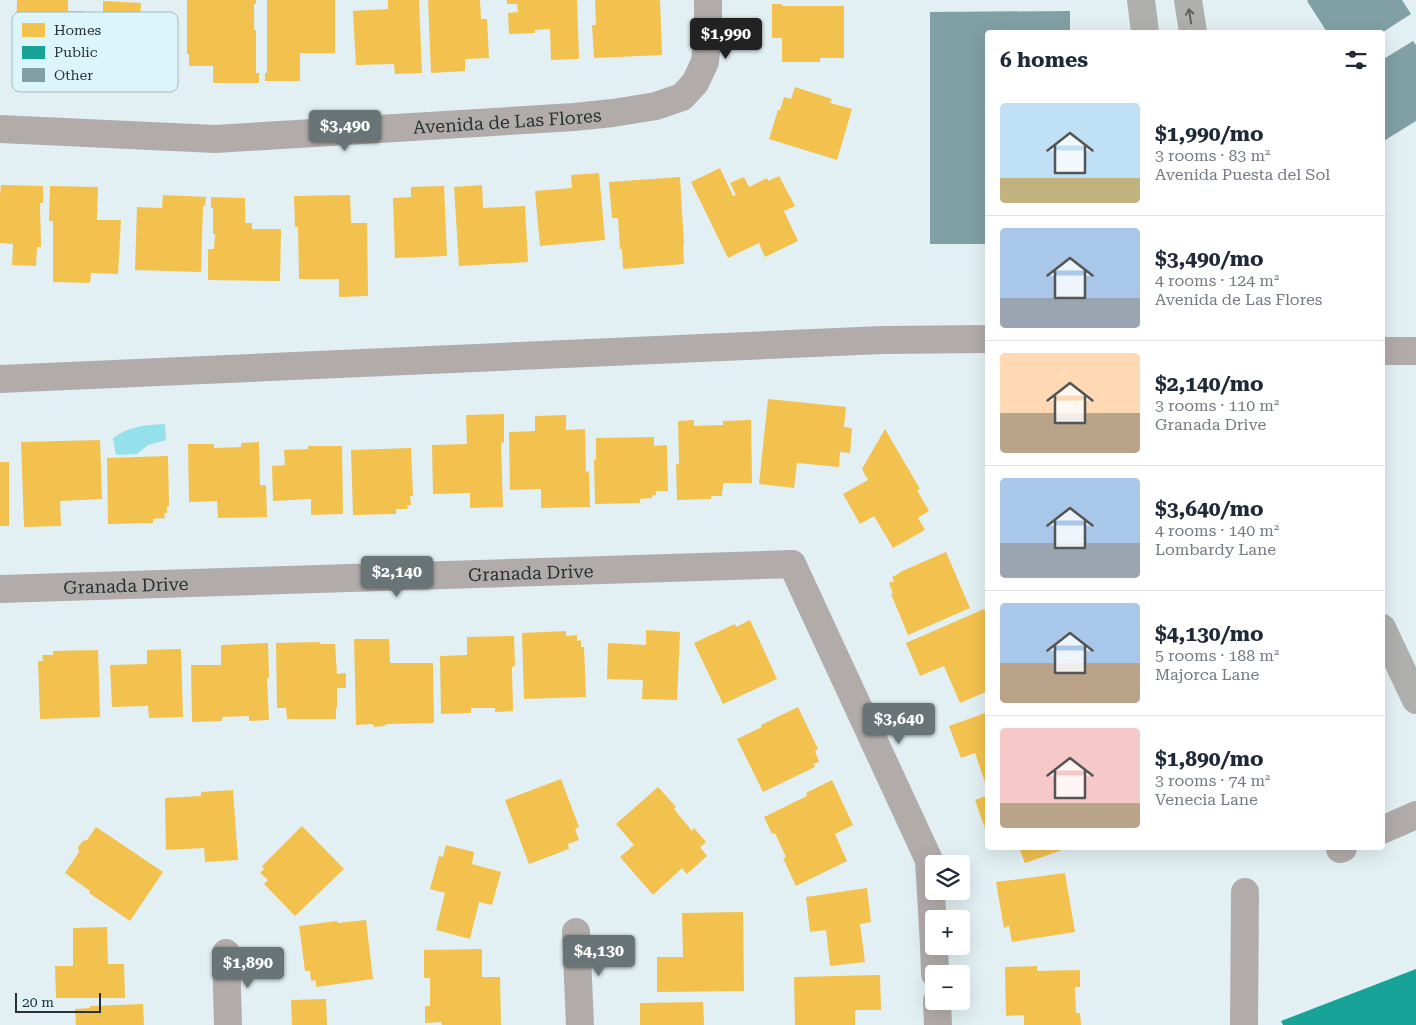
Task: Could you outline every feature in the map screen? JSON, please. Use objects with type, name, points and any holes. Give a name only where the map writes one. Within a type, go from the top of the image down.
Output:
[{"type":"main road","points":[[1141,0],[1145,30]]},
{"type":"main road","points":[[1188,0],[1193,30]]},
{"type":"main road","points":[[1385,634],[1416,700]]},
{"type":"street","name":"Avenida de Las Flores","points":[[0,129],[215,139],[613,113],[656,106],[682,97],[695,83],[705,62],[708,0]]},
{"type":"street","points":[[0,379],[872,341],[985,339]]},
{"type":"street","points":[[1385,351],[1416,351]]},
{"type":"street","name":"Granada Drive","points":[[0,589],[792,564],[929,860],[932,910]]},
{"type":"street","points":[[1385,829],[1416,815]]},
{"type":"street","points":[[1244,1025],[1245,892]]},
{"type":"street","points":[[576,932],[580,1025]]},
{"type":"street","points":[[226,954],[228,1025]]},
{"type":"street","points":[[937,1010],[938,1025]]},
{"type":"water","points":[[165,424],[166,440],[148,445],[137,454],[116,455],[113,438],[138,427]]},
{"type":"building: Homes","points":[[17,0],[68,0],[68,11],[84,11],[84,12],[17,12]]},
{"type":"building: Homes","points":[[187,0],[256,0],[256,4],[254,4],[254,30],[256,30],[256,73],[259,73],[259,83],[213,83],[213,66],[189,66],[189,54],[187,54]]},
{"type":"building: Homes","points":[[267,0],[335,0],[335,53],[300,53],[300,81],[265,81],[265,73],[267,73]]},
{"type":"building: Homes","points":[[388,0],[419,0],[422,73],[395,74],[394,64],[356,65],[353,11],[388,9]]},
{"type":"building: Homes","points":[[429,0],[480,0],[481,19],[487,19],[489,58],[465,59],[465,71],[431,73]]},
{"type":"building: Homes","points":[[507,0],[577,0],[579,59],[551,60],[550,29],[535,30],[535,33],[509,34],[508,13],[518,12],[517,4],[507,4]]},
{"type":"building: Homes","points":[[595,0],[660,0],[662,55],[594,58],[592,25],[596,25]]},
{"type":"building: Homes","points":[[103,1],[141,3],[140,12],[103,12]]},
{"type":"building: Homes","points":[[772,4],[782,4],[782,6],[844,6],[844,58],[820,58],[820,62],[782,62],[782,38],[772,38]]},
{"type":"building: Homes","points":[[795,87],[832,99],[830,103],[852,109],[837,160],[769,139],[784,97],[791,99]]},
{"type":"building: Homes","points":[[720,168],[733,196],[736,195],[730,183],[744,177],[749,187],[767,178],[768,181],[779,176],[795,206],[784,211],[798,241],[765,257],[759,243],[728,258],[691,182]]},
{"type":"building: Homes","points":[[599,173],[605,240],[540,246],[535,191],[572,188],[571,175]]},
{"type":"building: Homes","points":[[680,177],[684,264],[623,269],[618,218],[612,218],[609,182]]},
{"type":"building: Homes","points":[[1,185],[43,186],[43,203],[40,203],[41,247],[37,247],[36,266],[12,265],[13,244],[0,243]]},
{"type":"building: Homes","points":[[482,185],[483,208],[525,206],[528,262],[459,266],[454,187]]},
{"type":"building: Homes","points":[[50,186],[98,187],[97,220],[121,220],[118,274],[91,273],[90,283],[53,282],[53,221],[49,221]]},
{"type":"building: Homes","points":[[444,186],[447,256],[395,258],[393,198],[411,197],[411,187]]},
{"type":"building: Homes","points":[[163,195],[206,197],[205,206],[203,206],[201,272],[135,270],[137,207],[162,208]]},
{"type":"building: Homes","points":[[350,195],[351,223],[367,223],[368,296],[339,297],[339,279],[299,279],[298,227],[295,227],[294,196]]},
{"type":"building: Homes","points":[[211,197],[245,198],[245,223],[252,223],[252,229],[281,229],[280,281],[208,280],[208,249],[214,249],[215,234],[213,234]]},
{"type":"building: Homes","points":[[768,399],[846,407],[844,427],[852,428],[850,453],[840,452],[839,467],[797,463],[794,488],[759,484]]},
{"type":"building: Homes","points":[[504,414],[504,442],[501,443],[503,507],[470,508],[470,493],[433,494],[432,445],[467,444],[466,415]]},
{"type":"building: Homes","points":[[566,415],[566,430],[585,429],[586,472],[589,471],[590,507],[541,508],[541,489],[510,490],[509,432],[535,431],[535,416]]},
{"type":"building: Homes","points":[[694,420],[694,426],[723,425],[723,421],[751,420],[752,483],[723,483],[722,496],[711,496],[711,499],[677,500],[676,464],[679,464],[678,421]]},
{"type":"building: Homes","points":[[885,429],[920,489],[917,490],[929,511],[918,518],[925,530],[893,548],[874,516],[860,524],[843,494],[868,480],[862,469]]},
{"type":"building: Homes","points":[[654,437],[654,446],[667,445],[668,491],[656,491],[656,495],[652,495],[652,498],[640,499],[640,503],[595,504],[594,460],[596,460],[596,438]]},
{"type":"building: Homes","points":[[100,440],[102,499],[60,501],[61,526],[24,527],[21,442]]},
{"type":"building: Homes","points":[[259,442],[260,485],[266,485],[267,517],[218,518],[217,501],[189,502],[188,444],[214,444],[214,448],[241,447],[241,443]]},
{"type":"building: Homes","points":[[308,446],[342,446],[343,514],[311,515],[311,499],[273,501],[272,466],[285,465],[284,450],[308,449]]},
{"type":"building: Homes","points":[[411,448],[413,496],[410,496],[411,505],[407,505],[408,509],[396,509],[396,514],[353,515],[351,450]]},
{"type":"building: Homes","points":[[168,456],[169,506],[167,506],[167,513],[164,513],[165,518],[153,519],[153,523],[108,524],[107,458]]},
{"type":"building: Homes","points":[[0,462],[9,462],[9,526],[0,526]]},
{"type":"building: Homes","points":[[946,552],[970,608],[908,635],[891,594],[893,593],[889,583],[894,581],[892,577],[900,572]]},
{"type":"building: Homes","points":[[984,609],[985,692],[960,703],[944,666],[920,676],[906,643]]},
{"type":"building: Homes","points":[[750,620],[777,679],[723,704],[694,643],[735,624],[736,627]]},
{"type":"building: Homes","points":[[646,630],[680,632],[677,700],[642,699],[643,680],[607,679],[608,643],[646,645]]},
{"type":"building: Homes","points":[[566,631],[566,636],[577,635],[577,641],[581,640],[581,647],[584,647],[586,697],[524,699],[522,633]]},
{"type":"building: Homes","points":[[514,636],[515,666],[512,667],[513,711],[495,712],[495,708],[471,708],[471,713],[441,714],[440,656],[467,655],[467,637]]},
{"type":"building: Homes","points":[[354,639],[389,639],[390,663],[433,663],[434,723],[387,724],[375,727],[372,724],[356,725]]},
{"type":"building: Homes","points":[[320,642],[320,644],[335,644],[337,674],[346,673],[346,688],[337,688],[336,719],[287,719],[286,708],[277,708],[276,643]]},
{"type":"building: Homes","points":[[268,643],[269,720],[249,721],[249,716],[222,717],[222,721],[192,722],[191,665],[221,665],[221,645]]},
{"type":"building: Homes","points":[[181,649],[183,717],[149,718],[148,706],[112,707],[110,665],[147,664],[147,650]]},
{"type":"building: Homes","points":[[98,650],[100,717],[40,719],[38,661],[43,661],[42,655],[53,655],[53,651]]},
{"type":"building: Homes","points":[[798,707],[818,749],[815,751],[819,762],[813,764],[815,767],[763,792],[737,739]]},
{"type":"building: Homes","points":[[985,713],[985,782],[975,753],[961,758],[949,726]]},
{"type":"building: Homes","points":[[561,779],[579,827],[575,829],[579,840],[568,844],[569,849],[529,864],[505,800]]},
{"type":"building: Homes","points":[[832,780],[853,825],[835,834],[847,861],[796,886],[783,858],[786,857],[775,833],[772,834],[764,817],[807,796],[806,793]]},
{"type":"building: Homes","points":[[658,787],[676,807],[674,809],[692,831],[694,828],[706,842],[700,847],[707,856],[687,874],[682,868],[653,895],[620,857],[634,845],[616,824]]},
{"type":"building: Homes","points":[[233,790],[238,860],[205,862],[204,848],[166,850],[165,798],[201,796],[201,792]]},
{"type":"building: Homes","points":[[985,796],[985,828],[975,800]]},
{"type":"building: Homes","points":[[302,826],[344,869],[295,916],[264,884],[268,880],[260,873],[264,869],[262,866]]},
{"type":"building: Homes","points":[[96,827],[163,872],[130,921],[89,893],[90,891],[65,873],[79,852],[78,847],[83,841],[87,840]]},
{"type":"building: Homes","points":[[446,845],[474,852],[472,864],[501,872],[492,905],[479,902],[470,939],[436,930],[445,893],[430,889],[439,856],[443,857]]},
{"type":"building: Homes","points":[[1020,850],[1062,850],[1025,863]]},
{"type":"building: Homes","points":[[1065,873],[1075,932],[1012,942],[1009,926],[1004,928],[996,882]]},
{"type":"building: Homes","points":[[867,888],[871,922],[860,924],[865,962],[830,966],[826,930],[810,932],[806,897]]},
{"type":"building: Homes","points":[[743,912],[744,991],[657,992],[657,957],[683,957],[682,913]]},
{"type":"building: Homes","points":[[366,920],[373,979],[316,987],[316,980],[311,981],[310,971],[305,971],[299,926],[337,921],[338,923]]},
{"type":"building: Homes","points":[[107,927],[108,964],[124,964],[125,998],[56,998],[55,966],[73,966],[73,928]]},
{"type":"building: Homes","points":[[482,949],[482,977],[500,977],[501,1025],[442,1025],[441,1022],[425,1023],[425,1006],[430,1006],[430,978],[424,978],[424,950]]},
{"type":"building: Homes","points":[[1037,966],[1037,971],[1080,970],[1080,987],[1075,987],[1076,1013],[1080,1013],[1081,1025],[1024,1025],[1024,1015],[1006,1016],[1005,967]]},
{"type":"building: Homes","points":[[880,975],[881,1010],[855,1010],[855,1025],[795,1025],[794,977]]},
{"type":"building: Homes","points":[[326,999],[327,1025],[292,1025],[291,1000]]},
{"type":"building: Homes","points":[[703,1002],[704,1025],[640,1025],[640,1003]]},
{"type":"building: Homes","points":[[143,1004],[144,1025],[76,1025],[75,1009],[90,1008],[90,1006]]},
{"type":"building: Public","points":[[1416,969],[1416,1025],[1283,1025],[1281,1021]]},
{"type":"building: Other","points":[[1402,0],[1411,14],[1385,31],[1326,30],[1307,1]]},
{"type":"building: Other","points":[[1070,11],[1070,30],[985,30],[985,244],[930,244],[930,12]]},
{"type":"building: Other","points":[[1413,41],[1416,45],[1416,121],[1385,140],[1385,58]]}]
